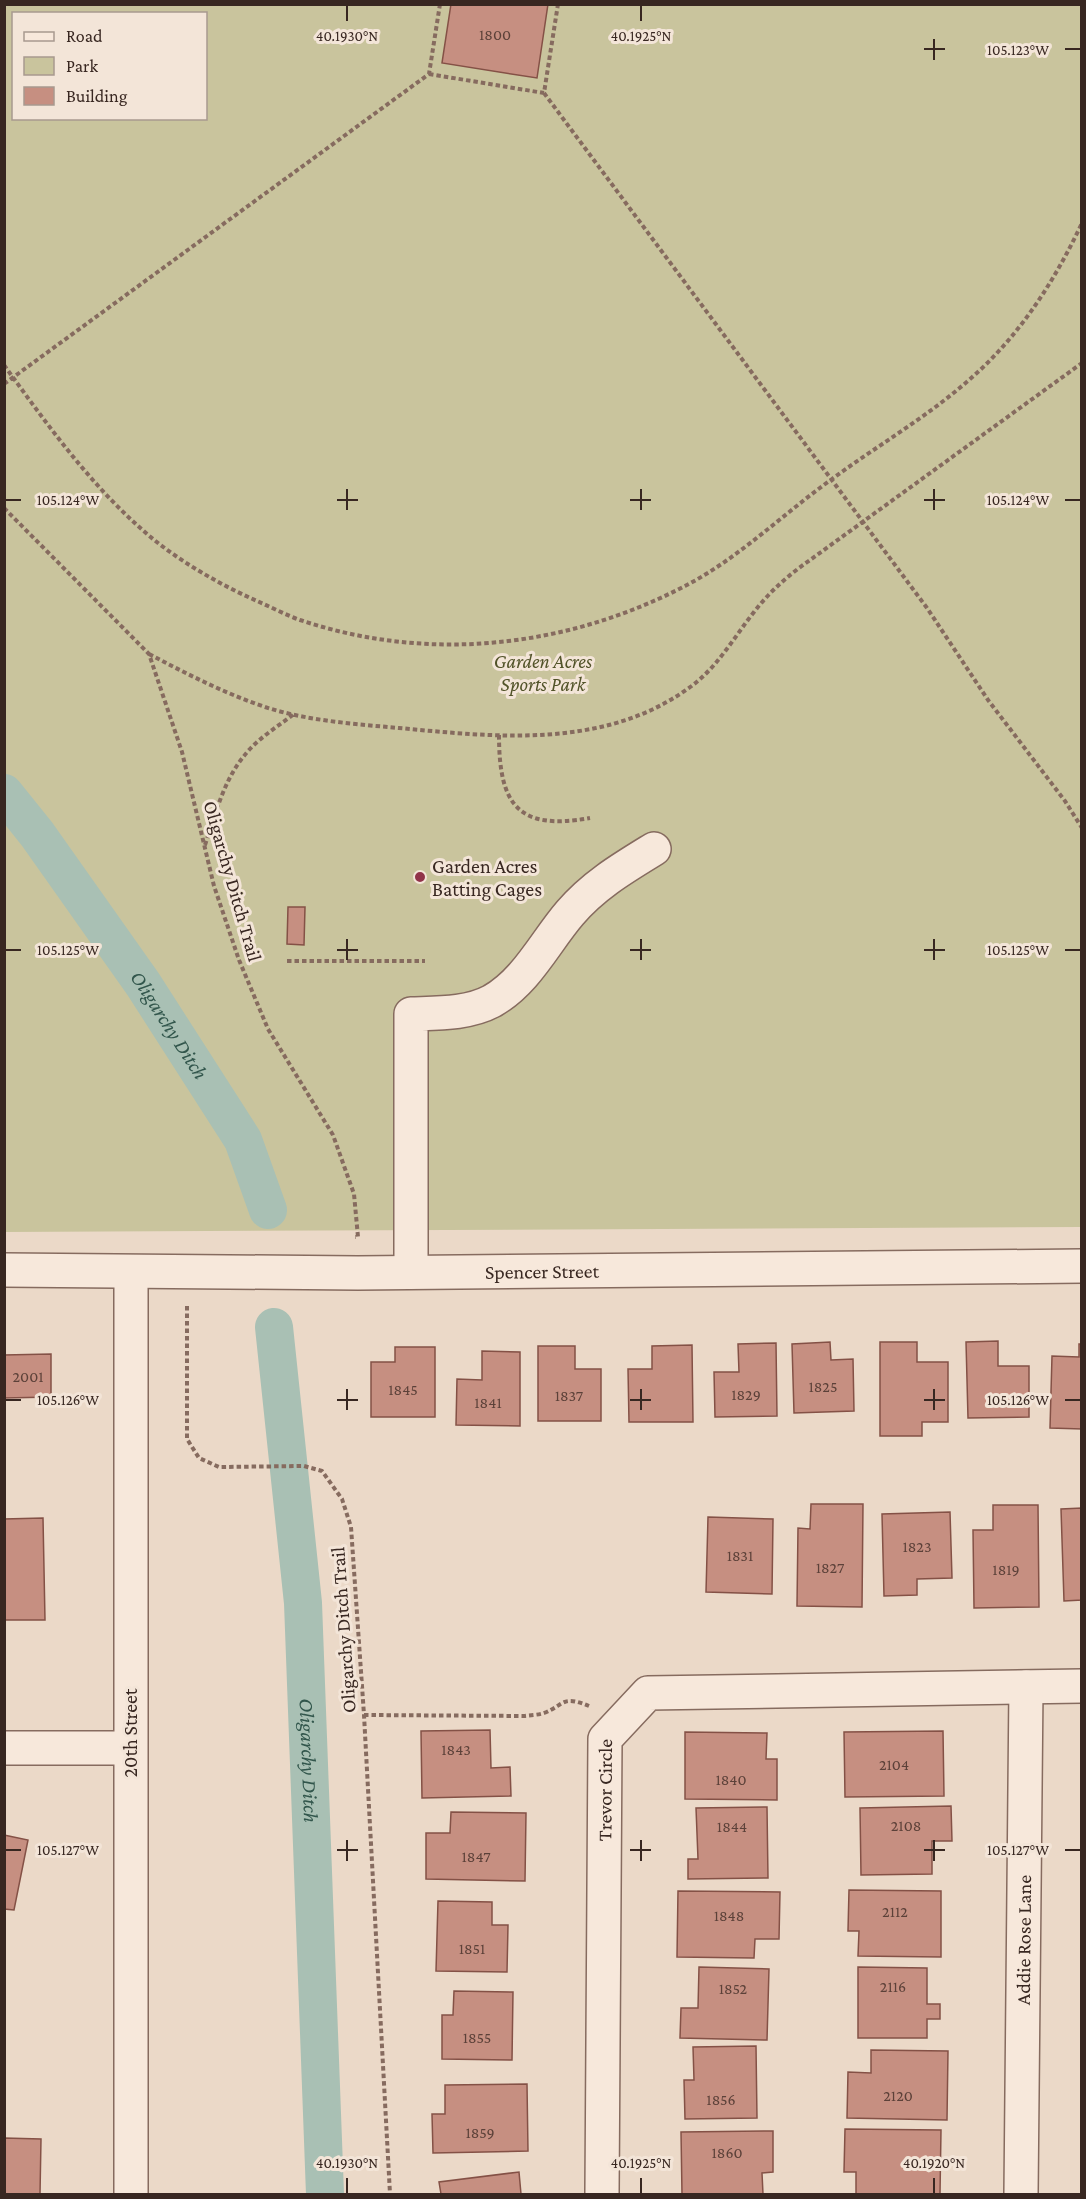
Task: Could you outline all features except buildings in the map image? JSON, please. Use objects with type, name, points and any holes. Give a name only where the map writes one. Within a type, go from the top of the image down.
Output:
[{"type":"street","points":[[411,1272],[411,1014],[472,1008],[492,1001],[511,987],[570,913],[590,892],[610,876],[654,849]]},
{"type":"street","name":"Spencer Street","points":[[4,1270],[411,1272],[1082,1266]]},
{"type":"street","name":"20th Street","points":[[130,1272],[131,2194]]},
{"type":"street","name":"Trevor Circle","points":[[602,2194],[605,1739],[648,1693],[1082,1686]]},
{"type":"street","name":"Addie Rose Lane","points":[[1021,2194],[1026,1687]]},
{"type":"street","points":[[4,1748],[130,1748]]},
{"type":"path","points":[[4,384],[429,74],[440,4]]},
{"type":"path","points":[[544,93],[558,4]]},
{"type":"path","points":[[429,74],[544,93],[927,608],[988,700],[1065,801],[1082,828]]},
{"type":"path","points":[[4,365],[85,472],[117,507],[155,540],[196,569],[241,594],[298,619],[355,636],[406,644],[456,646],[504,643],[556,634],[602,622],[651,603],[689,584],[730,558],[831,480],[947,398],[995,356],[1039,302],[1082,223]]},
{"type":"path","points":[[149,654],[197,680],[266,707],[294,714],[373,726],[529,736],[600,727],[634,718],[657,708],[711,671],[773,589],[1082,363]]},
{"type":"path","name":"Oligarchy Ditch Trail","points":[[4,508],[149,654],[182,752],[224,918],[253,997],[268,1029],[333,1135],[345,1165],[354,1194],[358,1236],[347,1236]]},
{"type":"path","points":[[205,845],[224,791],[244,755],[294,714]]},
{"type":"path","points":[[499,735],[501,776],[506,792],[514,805],[528,816],[546,822],[564,823],[590,818]]},
{"type":"path","points":[[287,962],[425,961]]},
{"type":"path","name":"Oligarchy Ditch Trail","points":[[186,1271],[188,1439],[199,1458],[219,1467],[304,1466],[322,1471],[342,1498],[351,1527],[364,1715],[390,2194]]},
{"type":"path","points":[[364,1715],[524,1716],[544,1713],[561,1702],[574,1700],[622,1721]]},
{"type":"green space","name":"Garden Acres Sports Park","points":[[4,5],[1081,5],[1081,1227],[5,1232]]},
{"type":"waterway","name":"Oligarchy Ditch","points":[[4,793],[37,834],[143,984],[243,1140],[268,1210]]},
{"type":"waterway","name":"Oligarchy Ditch","points":[[274,1327],[303,1603],[325,2194]]},
{"type":"place","name":"Garden Acres Batting Cages","points":[[420,877]]}]
